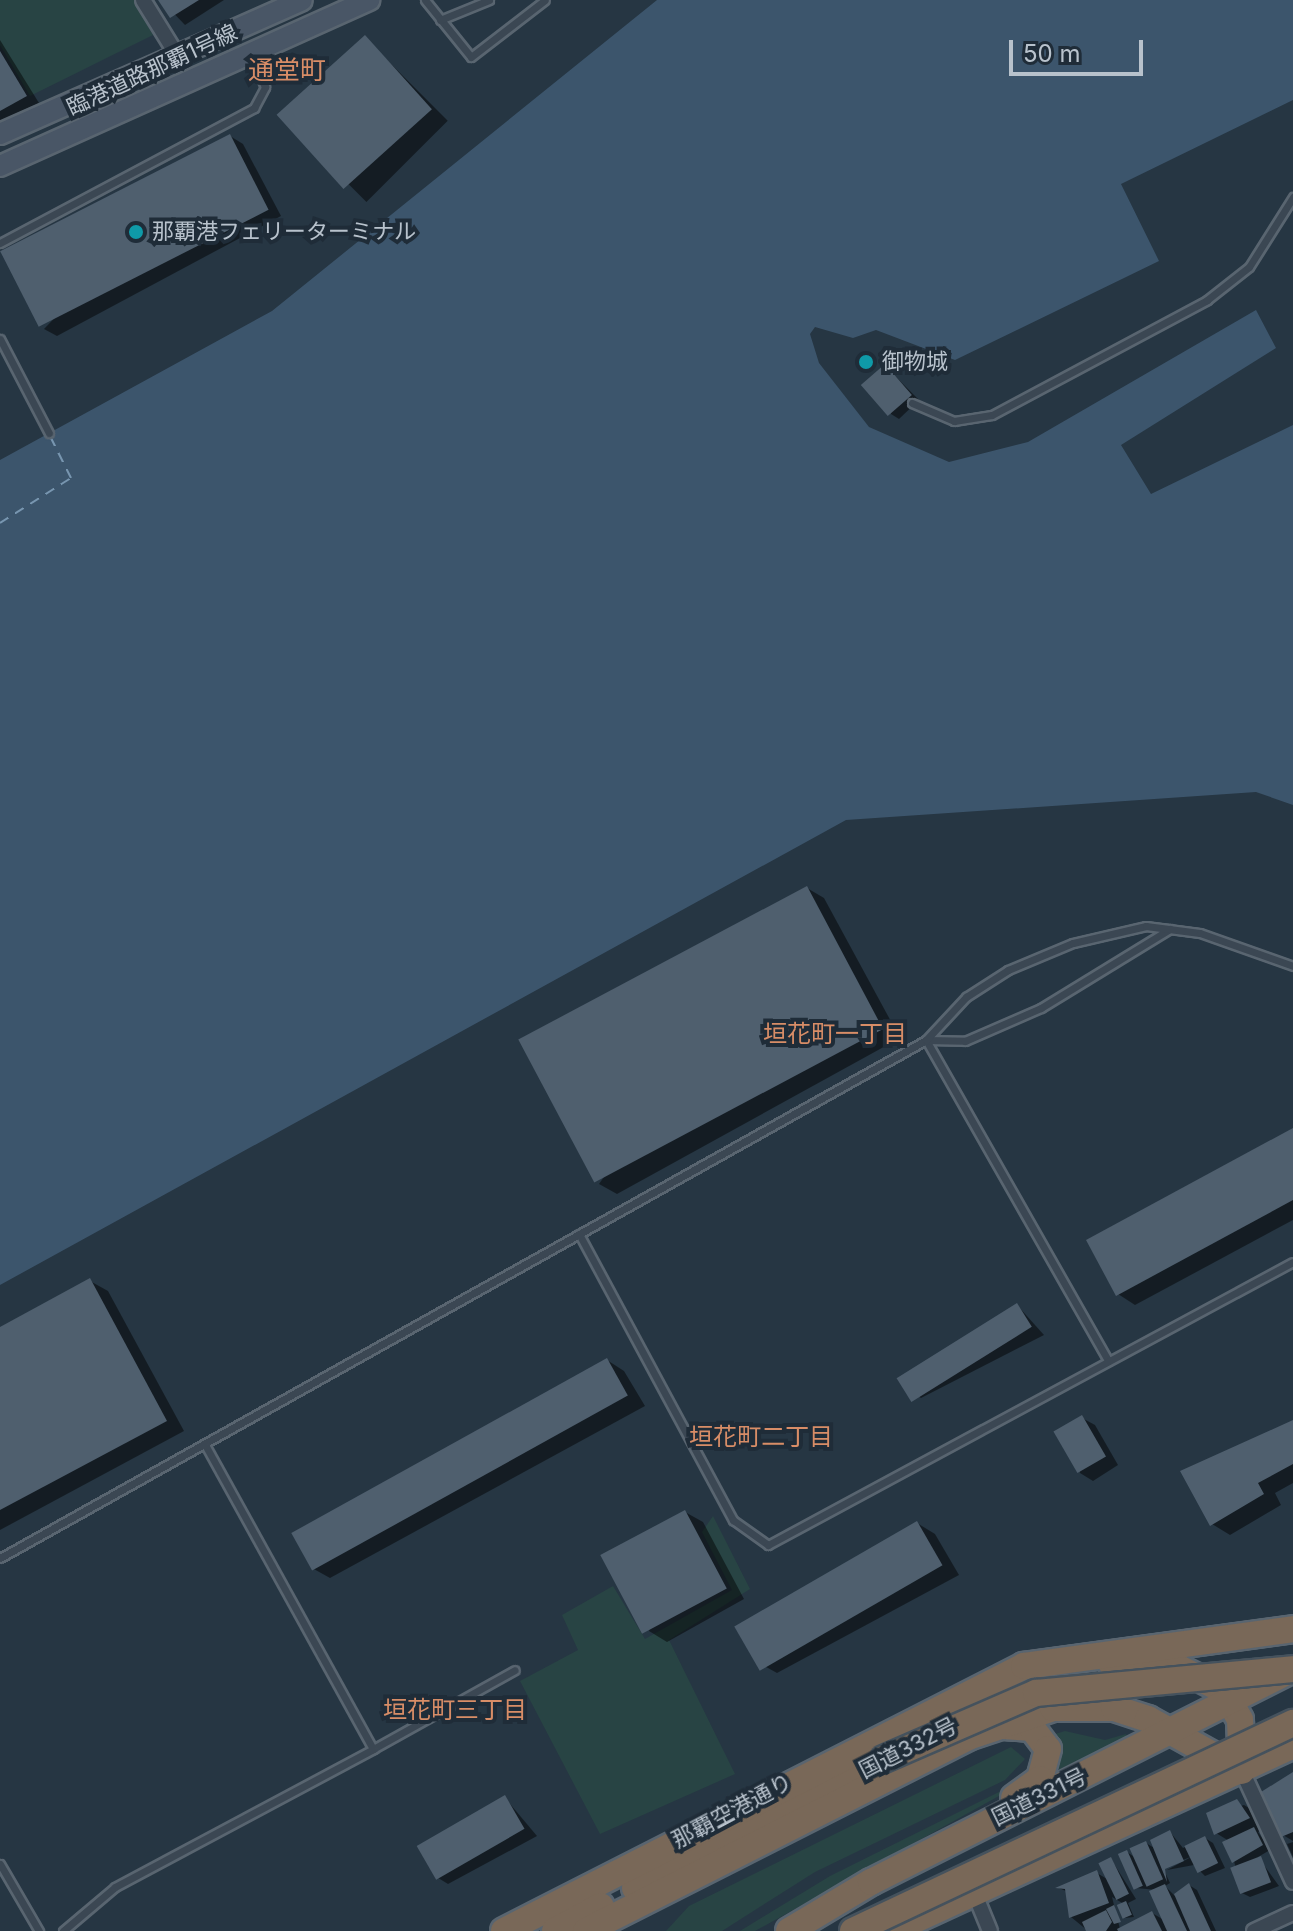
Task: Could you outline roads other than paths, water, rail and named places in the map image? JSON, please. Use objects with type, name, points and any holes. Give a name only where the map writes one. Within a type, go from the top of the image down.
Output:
[{"type":"highway","name":"国道332号","points":[[962,1692],[1082,1653],[1293,1629]]},
{"type":"highway","points":[[962,1692],[1049,1670],[1136,1663],[1201,1675],[1233,1699],[1242,1771]]},
{"type":"highway","name":"国道332号","points":[[555,1931],[884,1759],[1036,1693],[1293,1669]]},
{"type":"highway","name":"国道331号","points":[[793,1928],[941,1846],[1293,1669]]},
{"type":"highway","name":"那覇空港通り","points":[[504,1931],[962,1692]]},
{"type":"highway","name":"国道332号","points":[[586,1931],[996,1726],[1084,1705],[1175,1729],[1242,1771]]},
{"type":"highway","name":"国道331号","points":[[853,1931],[1293,1723]]},
{"type":"highway","points":[[941,1846],[1035,1784],[1047,1767],[1048,1749],[1034,1730],[996,1726]]},
{"type":"highway","points":[[891,1931],[1293,1745]]},
{"type":"street","points":[[143,0],[177,55]]},
{"type":"street","name":"臨港道路那覇1号線","points":[[0,134],[302,0]]},
{"type":"street","name":"臨港道路那覇1号線","points":[[0,166],[369,0]]},
{"type":"street","points":[[1242,1771],[1293,1882]]},
{"type":"street","points":[[974,1892],[990,1931]]},
{"type":"street","points":[[1254,1931],[1293,1913]]},
{"type":"lane","points":[[425,0],[471,57],[545,0]]},
{"type":"lane","points":[[440,20],[489,0]]},
{"type":"lane","points":[[0,243],[263,102],[265,87],[249,52]]},
{"type":"lane","points":[[912,403],[954,421],[992,415],[1220,293],[1249,267],[1293,197]]},
{"type":"lane","points":[[0,339],[49,433]]},
{"type":"lane","points":[[0,1558],[926,1040],[966,997],[1008,970],[1073,943],[1146,926],[1170,929],[1293,966]]},
{"type":"lane","points":[[926,1040],[965,1041],[1041,1008],[1170,929]]},
{"type":"lane","points":[[926,1040],[1108,1361]]},
{"type":"lane","points":[[579,1234],[733,1520],[768,1545],[1293,1262]]},
{"type":"lane","points":[[205,1445],[373,1749]]},
{"type":"lane","points":[[63,1931],[74,1927],[115,1887],[515,1670]]},
{"type":"lane","points":[[0,1864],[39,1931]]},
{"type":"water","points":[[657,0],[1293,0],[1293,100],[1121,184],[1159,261],[955,360],[876,330],[853,338],[815,327],[810,334],[819,363],[869,427],[949,462],[1028,442],[1256,310],[1276,348],[1121,445],[1151,494],[1293,425],[1293,805],[1256,792],[846,820],[0,1285],[0,460],[272,311]]},
{"type":"place","name":"那覇港フェリーターミナル","points":[[136,232]]},
{"type":"place","name":"御物城","points":[[866,362]]},
{"type":"district","name":"通堂町","points":[[287,70]]},
{"type":"district","name":"垣花町一丁目","points":[[835,1034]]},
{"type":"district","name":"垣花町二丁目","points":[[761,1437]]},
{"type":"district","name":"垣花町三丁目","points":[[455,1710]]}]
